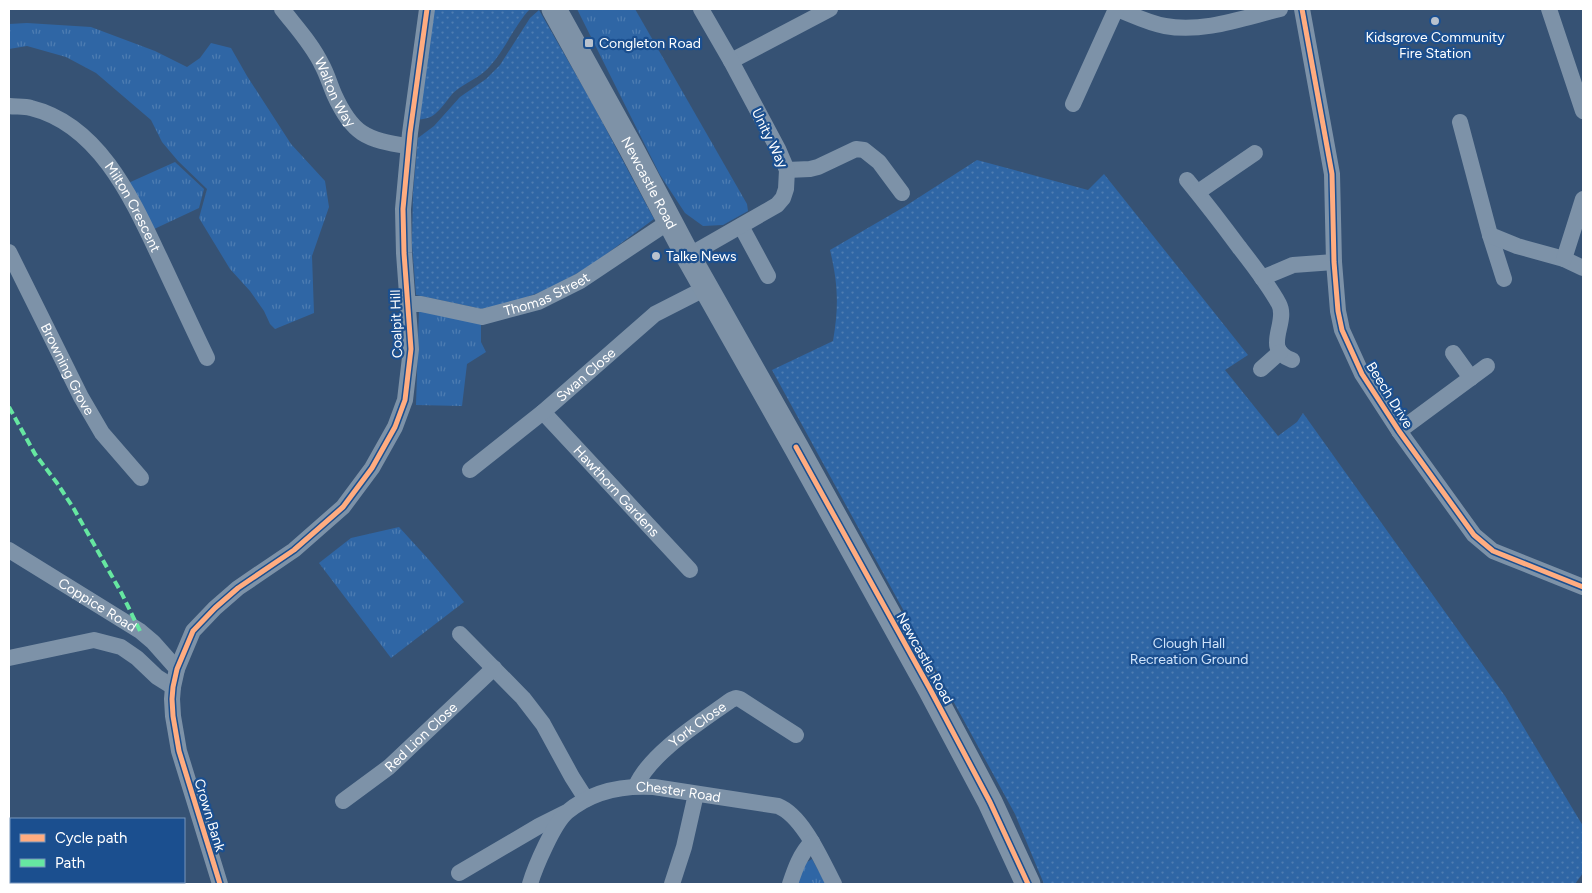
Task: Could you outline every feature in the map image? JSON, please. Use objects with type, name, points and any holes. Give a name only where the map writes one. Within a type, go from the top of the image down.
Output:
[{"type":"highway","name":"Newcastle Road","points":[[554,9],[627,139],[688,256],[930,689],[990,802],[1028,884]]},
{"type":"street","name":"Walton Way","points":[[282,9],[306,38],[349,123],[361,133],[385,142],[408,146]]},
{"type":"street","name":"Coalpit Hill","points":[[173,687],[177,669],[194,631],[215,608],[238,588],[294,550],[343,507],[372,468],[395,427],[405,400],[411,349],[404,253],[403,209],[408,146],[428,9]]},
{"type":"street","name":"Unity Way","points":[[688,256],[777,205],[784,198],[787,184],[787,170],[778,149],[701,9]]},
{"type":"street","points":[[731,61],[830,9]]},
{"type":"street","points":[[1073,104],[1117,9],[1166,26],[1196,28],[1280,9]]},
{"type":"street","name":"Beech Drive","points":[[1302,9],[1332,174],[1334,262],[1338,311],[1342,330],[1362,374],[1398,431],[1474,535],[1482,543],[1493,551],[1583,587]]},
{"type":"street","points":[[1549,9],[1583,111]]},
{"type":"street","name":"Milton Crescent","points":[[9,106],[29,107],[46,112],[68,125],[86,139],[109,164],[136,207],[207,358]]},
{"type":"street","points":[[1460,122],[1490,235],[1504,279]]},
{"type":"street","points":[[787,170],[810,170],[856,149],[864,150],[879,162],[894,190]]},
{"type":"street","points":[[1198,192],[1255,153]]},
{"type":"street","points":[[1187,180],[1262,278],[1282,311],[1276,337],[1278,348],[1286,356],[1261,369]]},
{"type":"street","points":[[1564,259],[1583,199]]},
{"type":"street","name":"Thomas Street","points":[[408,304],[421,304],[482,317],[538,302],[580,281],[670,221]]},
{"type":"street","points":[[741,226],[768,277]]},
{"type":"street","points":[[1490,235],[1517,246],[1564,259],[1583,268]]},
{"type":"street","name":"Browning Grove","points":[[9,252],[81,396],[102,433],[141,478]]},
{"type":"street","points":[[1262,278],[1293,265],[1334,262]]},
{"type":"street","name":"Swan Close","points":[[470,470],[543,412],[655,314],[706,288]]},
{"type":"street","points":[[1453,353],[1471,378]]},
{"type":"street","points":[[1398,431],[1487,366]]},
{"type":"street","name":"Hawthorn Gardens","points":[[543,412],[690,570]]},
{"type":"street","name":"Coppice Road","points":[[9,550],[140,631],[153,642],[177,669]]},
{"type":"street","points":[[460,634],[523,698],[543,724],[586,799]]},
{"type":"street","points":[[9,658],[94,640],[121,647],[137,658],[157,677],[173,687]]},
{"type":"street","name":"Red Lion Close","points":[[343,801],[389,767],[494,668]]},
{"type":"street","name":"Crown Bank","points":[[173,687],[173,716],[179,751],[220,884]]},
{"type":"street","name":"York Close","points":[[636,786],[639,778],[653,760],[736,698],[796,736]]},
{"type":"street","name":"Chester Road","points":[[530,884],[547,842],[565,813],[586,799],[603,792],[636,786],[654,787],[778,806],[787,810],[812,842],[834,884]]},
{"type":"street","points":[[672,884],[684,848],[696,794]]},
{"type":"street","points":[[459,873],[538,826],[565,813]]},
{"type":"street","points":[[790,884],[795,868],[805,849],[812,842]]},
{"type":"green space","points":[[434,9],[530,9],[496,59],[486,70],[453,93],[433,115],[417,120]]},
{"type":"green space","points":[[577,9],[635,9],[747,204],[748,211],[723,225],[703,226],[685,213],[660,175]]},
{"type":"green space","points":[[539,10],[591,101],[654,219],[590,266],[551,288],[514,302],[482,309],[416,295],[412,244],[413,193],[418,138],[434,126],[460,97],[486,79],[500,65],[530,18]]},
{"type":"green space","points":[[27,23],[91,27],[155,51],[187,67],[200,58],[211,43],[231,48],[291,144],[325,181],[329,207],[312,256],[314,313],[275,329],[270,324],[264,311],[250,291],[230,269],[199,218],[207,189],[178,161],[162,142],[151,120],[96,73],[66,57],[27,46],[9,49],[9,24]]},
{"type":"green space","name":"Clough Hall Recreation Ground","points":[[977,160],[1088,190],[1104,174],[1248,355],[1225,370],[1278,436],[1297,422],[1303,413],[1505,696],[1583,826],[1583,873],[1575,884],[1044,884],[1015,814],[772,370],[833,341],[837,295],[830,250],[904,207]]},
{"type":"green space","points":[[175,162],[204,189],[199,208],[150,231],[126,184]]},
{"type":"green space","points":[[419,309],[481,322],[481,342],[486,352],[467,364],[462,406],[416,405]]},
{"type":"green space","points":[[399,527],[464,602],[391,658],[319,563],[351,538]]},
{"type":"green space","points":[[812,859],[826,884],[794,884],[799,867]]},
{"type":"marked path","points":[[9,407],[35,454],[74,509],[122,594],[140,631]]},
{"type":"cycle path","points":[[220,884],[179,751],[172,699],[177,669],[193,631],[215,608],[238,588],[294,550],[343,507],[372,468],[395,427],[405,400],[411,349],[404,253],[403,209],[410,133],[427,9]]},
{"type":"cycle path","points":[[1302,9],[1332,174],[1334,262],[1338,311],[1342,330],[1362,374],[1399,431],[1474,535],[1493,551],[1583,587]]},
{"type":"cycle path","points":[[796,447],[930,689],[990,802],[1028,884]]},
{"type":"place","name":"Kidsgrove Community Fire Station","points":[[1435,21]]},
{"type":"place","name":"Congleton Road","points":[[589,43]]},
{"type":"place","name":"Talke News","points":[[656,256]]}]
